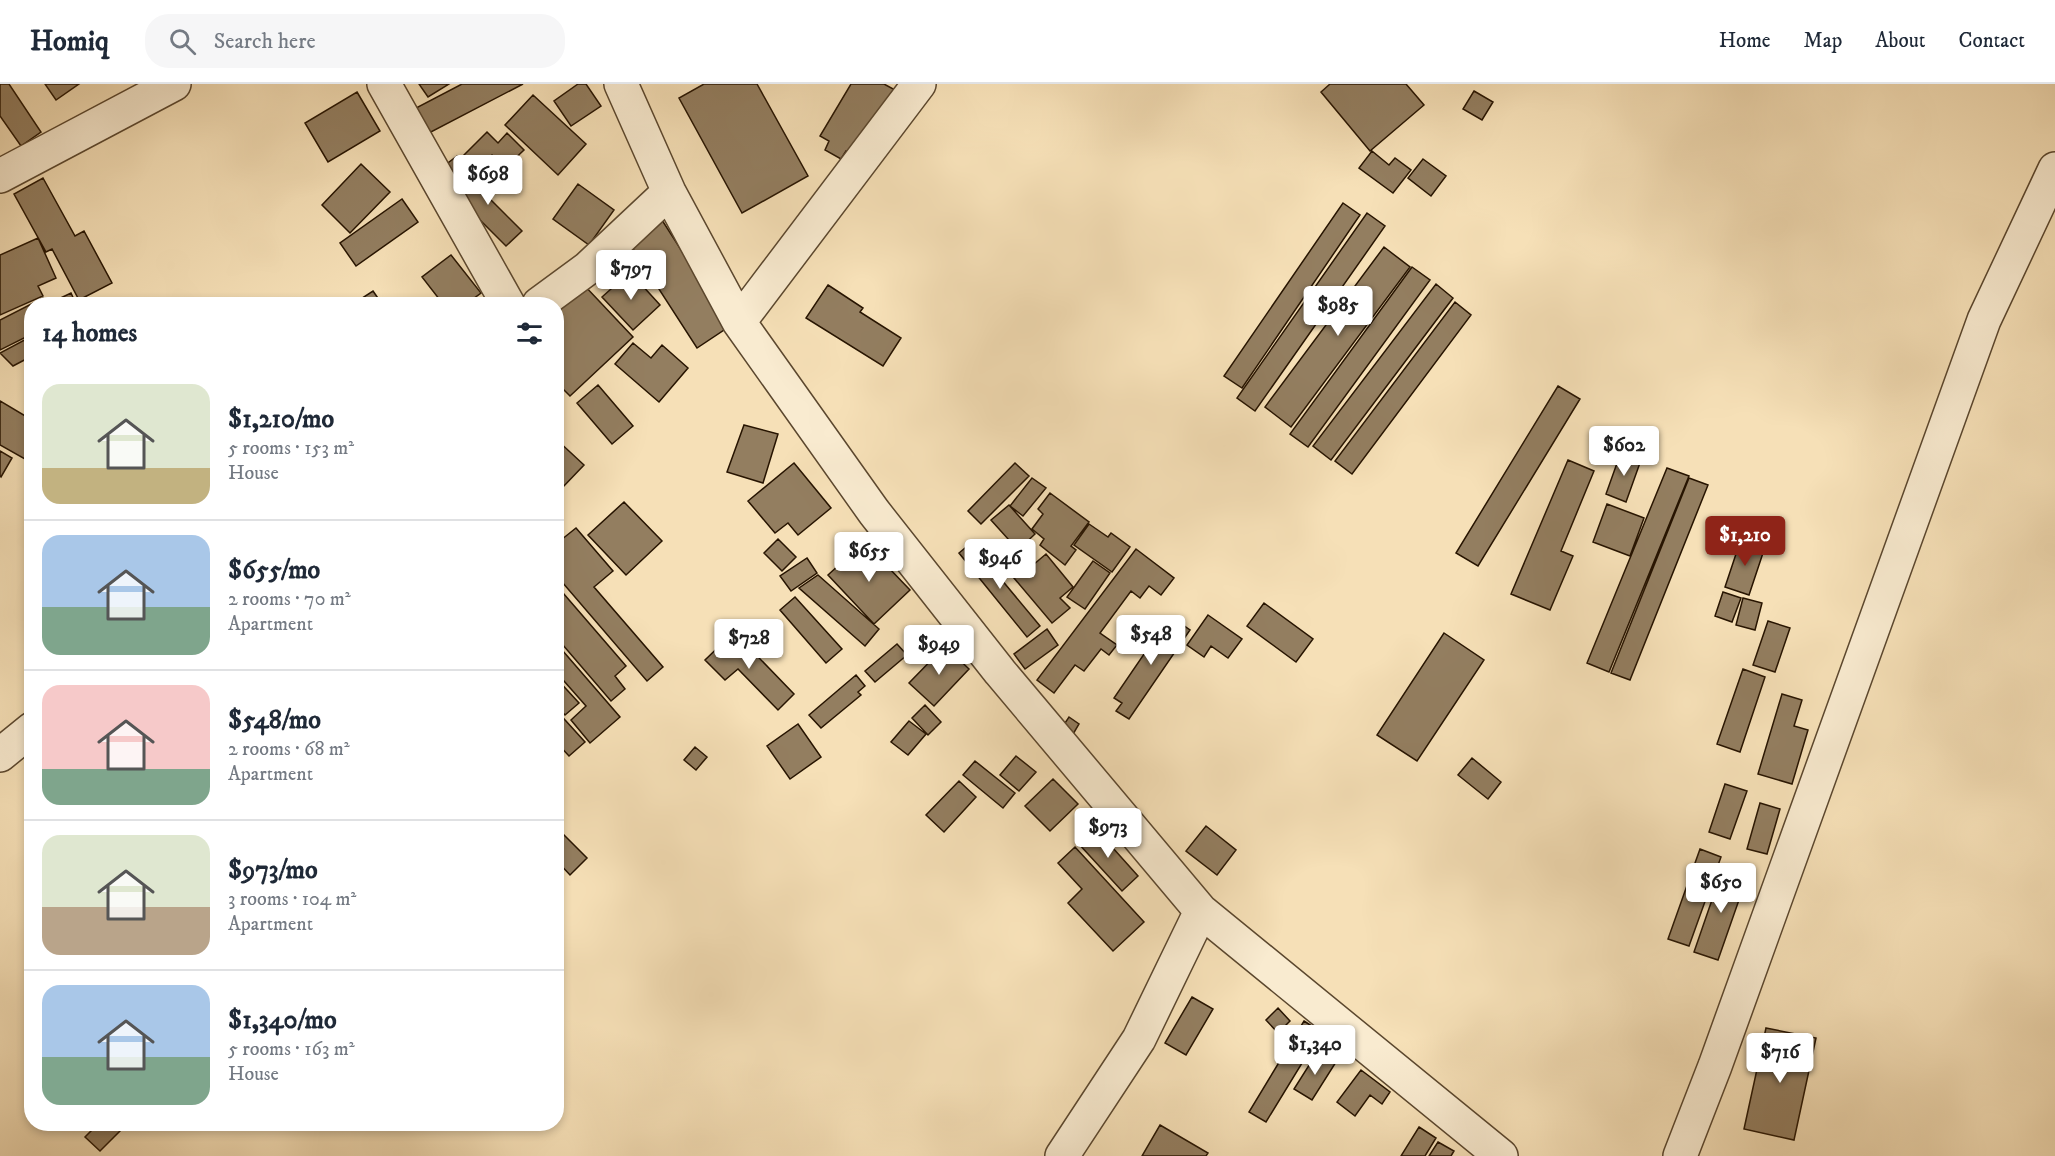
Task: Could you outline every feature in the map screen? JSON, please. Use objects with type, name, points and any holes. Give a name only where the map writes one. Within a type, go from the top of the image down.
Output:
[{"type":"street","points":[[0,176],[174,84]]},
{"type":"street","points":[[384,84],[504,297]]},
{"type":"street","points":[[621,84],[669,192],[740,322],[874,512],[1000,672],[1201,911],[1501,1156]]},
{"type":"street","points":[[740,322],[919,84]]},
{"type":"street","points":[[1680,1156],[1715,1066],[1984,320],[2055,169]]},
{"type":"street","points":[[549,297],[588,268],[669,192]]},
{"type":"street","points":[[0,755],[24,736]]},
{"type":"street","points":[[1062,1156],[1139,1039],[1201,911]]},
{"type":"building","points":[[0,84],[9,84],[41,132],[21,146],[0,116]]},
{"type":"building","points":[[45,84],[79,84],[56,100]]},
{"type":"building","points":[[419,84],[449,84],[428,97]]},
{"type":"building","points":[[462,84],[523,84],[429,133],[416,108]]},
{"type":"building","points":[[578,84],[586,84],[601,106],[571,126],[554,101]]},
{"type":"building","points":[[704,84],[757,84],[808,176],[742,213],[679,98]]},
{"type":"building","points":[[851,84],[884,84],[897,91],[857,157],[846,151],[841,159],[825,150],[829,141],[820,136]]},
{"type":"building","points":[[1330,84],[1406,84],[1424,105],[1370,151],[1321,92]]},
{"type":"building","points":[[1474,91],[1493,102],[1482,120],[1463,109]]},
{"type":"building","points":[[357,92],[380,131],[328,162],[305,123]]},
{"type":"building","points":[[533,95],[586,144],[558,175],[505,125]]},
{"type":"building","points":[[487,132],[498,143],[507,133],[524,150],[505,168],[492,155],[478,169],[464,155]]},
{"type":"building","points":[[1372,151],[1389,165],[1395,158],[1411,170],[1393,193],[1359,168]]},
{"type":"building","points":[[457,156],[470,175],[456,185],[444,166]]},
{"type":"building","points":[[1423,159],[1446,176],[1431,196],[1408,178]]},
{"type":"building","points":[[361,164],[390,192],[350,233],[322,205]]},
{"type":"building","points":[[486,165],[500,179],[485,194],[522,231],[506,246],[456,196]]},
{"type":"building","points":[[43,178],[75,236],[84,231],[112,283],[85,297],[77,297],[52,249],[46,252],[14,194]]},
{"type":"building","points":[[578,184],[614,210],[589,245],[553,219]]},
{"type":"building","points":[[402,199],[418,222],[356,266],[340,243]]},
{"type":"building","points":[[1343,203],[1360,215],[1242,388],[1224,376]]},
{"type":"building","points":[[1367,213],[1385,226],[1255,411],[1237,398]]},
{"type":"building","points":[[660,217],[730,326],[697,348],[626,238]]},
{"type":"building","points":[[38,238],[56,278],[38,286],[43,296],[24,297],[24,304],[0,315],[0,255]]},
{"type":"building","points":[[1384,247],[1410,267],[1291,427],[1265,407]]},
{"type":"building","points":[[451,255],[481,293],[476,297],[438,297],[422,277]]},
{"type":"building","points":[[1412,267],[1430,280],[1308,447],[1290,434]]},
{"type":"building","points":[[630,272],[660,305],[633,330],[602,297]]},
{"type":"building","points":[[583,284],[633,337],[570,396],[564,390],[564,302]]},
{"type":"building","points":[[1436,284],[1453,298],[1331,460],[1313,446]]},
{"type":"building","points":[[828,285],[863,308],[860,312],[901,338],[883,366],[806,318]]},
{"type":"building","points":[[373,291],[377,297],[364,297]]},
{"type":"building","points":[[1455,302],[1471,315],[1352,474],[1335,461]]},
{"type":"building","points":[[24,308],[24,338],[0,350],[0,320]]},
{"type":"building","points":[[24,340],[24,360],[13,366],[0,353]]},
{"type":"building","points":[[633,343],[651,358],[662,345],[688,368],[659,402],[615,364]]},
{"type":"building","points":[[598,385],[633,426],[612,444],[577,403]]},
{"type":"building","points":[[1558,386],[1580,399],[1478,566],[1456,553]]},
{"type":"building","points":[[0,401],[24,415],[24,458],[0,445]]},
{"type":"building","points":[[744,425],[778,434],[763,483],[727,472]]},
{"type":"building","points":[[564,446],[584,465],[564,486]]},
{"type":"building","points":[[0,451],[12,458],[1,477],[0,476]]},
{"type":"building","points":[[1621,452],[1641,460],[1626,502],[1606,494]]},
{"type":"building","points":[[1568,460],[1594,471],[1561,551],[1573,556],[1550,610],[1511,594]]},
{"type":"building","points":[[794,463],[831,508],[798,535],[788,523],[775,533],[748,501]]},
{"type":"building","points":[[1015,463],[1029,476],[981,524],[968,511]]},
{"type":"building","points":[[1667,468],[1689,476],[1609,672],[1587,663]]},
{"type":"building","points":[[1032,478],[1046,488],[1023,516],[1010,506]]},
{"type":"building","points":[[1689,478],[1708,485],[1630,680],[1611,673]]},
{"type":"building","points":[[1050,493],[1089,522],[1071,546],[1076,550],[1065,565],[1040,545],[1044,539],[1032,529],[1043,514],[1038,509]]},
{"type":"building","points":[[624,502],[662,541],[626,575],[588,535]]},
{"type":"building","points":[[1607,504],[1644,518],[1630,556],[1593,542]]},
{"type":"building","points":[[1009,505],[1035,534],[1018,550],[991,520]]},
{"type":"building","points":[[1089,524],[1108,537],[1111,533],[1130,547],[1112,572],[1074,545]]},
{"type":"building","points":[[576,528],[613,571],[594,587],[663,667],[647,681],[564,584],[564,538]]},
{"type":"building","points":[[778,539],[796,557],[782,571],[764,553]]},
{"type":"building","points":[[1741,539],[1765,547],[1749,595],[1725,587]]},
{"type":"building","points":[[864,542],[910,590],[874,624],[828,575]]},
{"type":"building","points":[[971,543],[1040,626],[1027,637],[959,553]]},
{"type":"building","points":[[1136,549],[1174,578],[1161,595],[1149,586],[1140,598],[1131,591],[1100,633],[1117,645],[1109,655],[1101,649],[1084,671],[1075,665],[1054,693],[1037,680]]},
{"type":"building","points":[[1020,550],[1033,565],[1046,554],[1073,587],[1060,598],[1070,608],[1052,623],[1003,565]]},
{"type":"building","points":[[807,558],[817,573],[791,591],[780,576]]},
{"type":"building","points":[[1093,561],[1110,573],[1085,609],[1067,597]]},
{"type":"building","points":[[818,575],[879,629],[865,646],[799,588]]},
{"type":"building","points":[[1723,592],[1741,598],[1732,622],[1715,616]]},
{"type":"building","points":[[564,594],[626,666],[615,676],[625,689],[611,701],[564,646]]},
{"type":"building","points":[[795,597],[842,649],[826,663],[780,610]]},
{"type":"building","points":[[1743,598],[1762,603],[1755,630],[1736,625]]},
{"type":"building","points":[[1264,603],[1313,639],[1296,662],[1247,626]]},
{"type":"building","points":[[1208,615],[1242,639],[1228,658],[1211,646],[1204,657],[1187,645]]},
{"type":"building","points":[[1170,616],[1190,630],[1129,719],[1116,711],[1122,703],[1114,698]]},
{"type":"building","points":[[1768,621],[1790,628],[1775,672],[1753,665]]},
{"type":"building","points":[[1047,629],[1058,645],[1025,669],[1014,654]]},
{"type":"building","points":[[734,632],[794,694],[778,710],[738,669],[725,680],[705,660]]},
{"type":"building","points":[[1444,633],[1484,660],[1417,761],[1377,735]]},
{"type":"building","points":[[897,644],[907,655],[875,682],[865,671]]},
{"type":"building","points":[[945,646],[969,669],[934,706],[909,683]]},
{"type":"building","points":[[564,652],[620,717],[590,743],[571,720],[586,706],[564,681]]},
{"type":"building","points":[[1743,669],[1765,677],[1740,752],[1717,744]]},
{"type":"building","points":[[856,675],[865,686],[858,692],[861,695],[821,728],[809,715]]},
{"type":"building","points":[[564,687],[579,703],[564,714]]},
{"type":"building","points":[[1782,694],[1802,700],[1794,726],[1808,730],[1792,784],[1758,774]]},
{"type":"building","points":[[925,705],[941,722],[928,735],[912,718]]},
{"type":"building","points":[[1069,717],[1079,724],[1072,736],[1061,729]]},
{"type":"building","points":[[564,719],[585,742],[569,756],[564,751]]},
{"type":"building","points":[[909,721],[926,734],[908,755],[891,742]]},
{"type":"building","points":[[798,724],[821,757],[790,779],[767,746]]},
{"type":"building","points":[[695,747],[707,757],[696,770],[684,760]]},
{"type":"building","points":[[1016,756],[1036,772],[1019,791],[1000,775]]},
{"type":"building","points":[[1472,758],[1501,782],[1488,799],[1458,775]]},
{"type":"building","points":[[975,761],[1015,793],[1003,808],[963,775]]},
{"type":"building","points":[[1053,779],[1078,804],[1050,831],[1025,806]]},
{"type":"building","points":[[959,781],[976,797],[944,832],[926,815]]},
{"type":"building","points":[[1725,784],[1747,791],[1730,839],[1709,832]]},
{"type":"building","points":[[1760,803],[1780,809],[1767,854],[1747,849]]},
{"type":"building","points":[[1206,826],[1236,850],[1217,875],[1186,851]]},
{"type":"building","points":[[1095,828],[1138,876],[1122,891],[1078,843]]},
{"type":"building","points":[[564,835],[587,858],[570,875],[564,869]]},
{"type":"building","points":[[1075,847],[1144,922],[1113,951],[1068,903],[1082,889],[1058,863]]},
{"type":"building","points":[[1700,849],[1721,857],[1689,946],[1668,939]]},
{"type":"building","points":[[1723,868],[1747,877],[1718,960],[1694,952]]},
{"type":"building","points":[[1192,997],[1213,1009],[1186,1055],[1165,1043]]},
{"type":"building","points":[[1278,1008],[1290,1021],[1278,1033],[1266,1020]]},
{"type":"building","points":[[1304,1021],[1321,1032],[1266,1122],[1249,1112]]},
{"type":"building","points":[[1766,1028],[1816,1038],[1794,1140],[1744,1129]]},
{"type":"building","points":[[1318,1051],[1336,1062],[1312,1100],[1294,1089]]},
{"type":"building","points":[[1361,1070],[1390,1092],[1382,1104],[1370,1095],[1355,1116],[1337,1102]]},
{"type":"building","points":[[1160,1125],[1208,1153],[1206,1156],[1142,1156]]},
{"type":"building","points":[[1419,1127],[1436,1138],[1425,1156],[1401,1156]]},
{"type":"building","points":[[91,1131],[120,1131],[100,1151],[85,1137]]},
{"type":"building","points":[[1438,1142],[1454,1151],[1451,1156],[1429,1156]]}]
